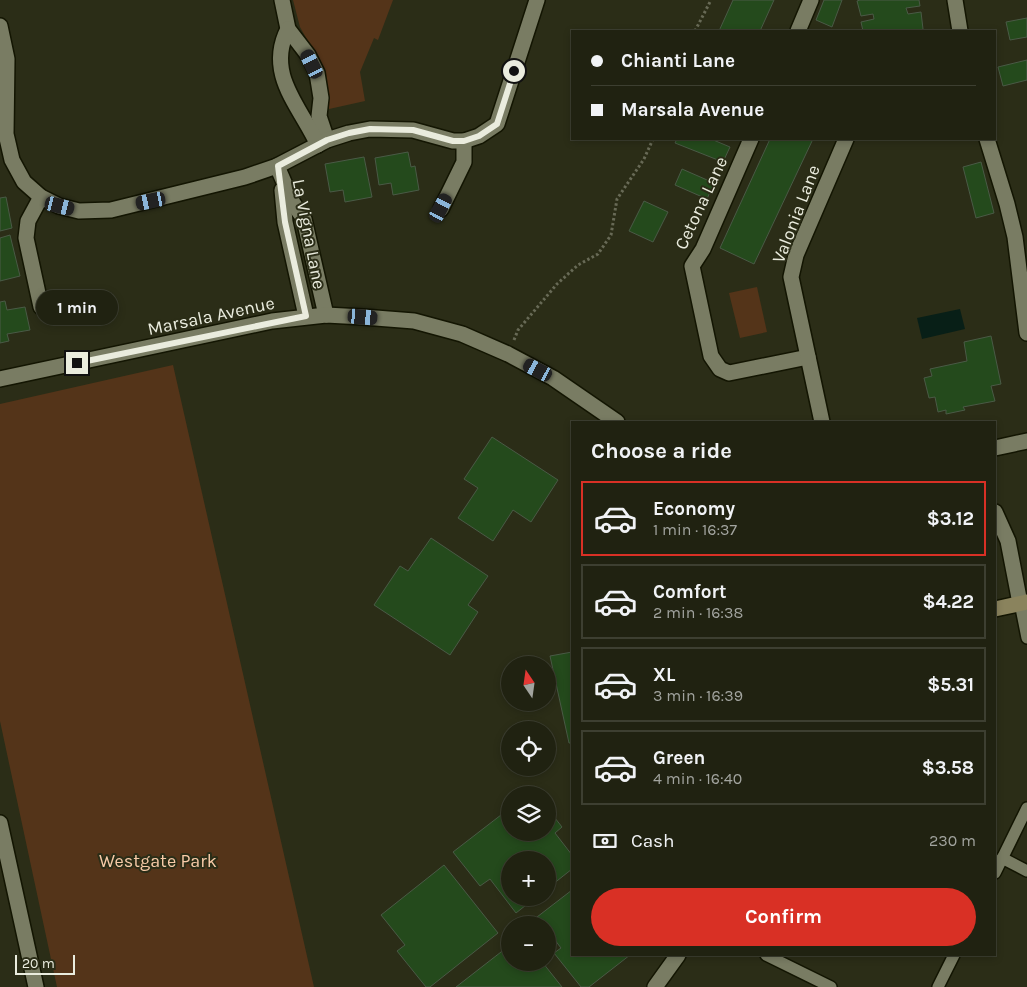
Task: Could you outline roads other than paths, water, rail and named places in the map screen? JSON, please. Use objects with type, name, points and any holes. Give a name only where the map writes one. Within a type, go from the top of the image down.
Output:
[{"type":"street","points":[[282,0],[288,28],[308,55],[317,73],[321,98],[319,116],[322,143]]},
{"type":"street","points":[[0,26],[7,59],[6,134],[12,160],[24,182],[41,198],[79,211],[111,210],[206,188],[278,166],[322,143],[349,133],[391,129],[413,130],[453,141],[464,141],[488,132],[497,124],[537,0]]},
{"type":"street","points":[[798,30],[811,0]]},
{"type":"street","points":[[955,0],[960,30]]},
{"type":"street","points":[[288,28],[282,40],[280,51],[285,85],[322,143]]},
{"type":"street","name":"Cetona Lane","points":[[751,140],[703,249],[692,266],[711,356],[720,369],[729,373],[808,357]]},
{"type":"street","name":"Valonia Lane","points":[[822,421],[793,289],[792,266],[846,140]]},
{"type":"street","points":[[986,140],[1009,212],[1025,297],[1027,333]]},
{"type":"street","points":[[441,208],[464,162],[464,141]]},
{"type":"street","name":"La Vigna Lane","points":[[278,166],[293,203],[304,219],[326,315]]},
{"type":"street","name":"La Vigna Lane","points":[[278,166],[285,222],[306,316]]},
{"type":"street","points":[[41,198],[28,221],[26,238],[41,307]]},
{"type":"street","name":"Marsala Avenue","points":[[0,380],[264,323],[306,316],[326,315],[414,321],[462,334],[508,354],[552,378],[616,421]]},
{"type":"street","points":[[996,448],[1027,441]]},
{"type":"street","points":[[996,514],[1008,541],[1024,602],[996,609]]},
{"type":"street","points":[[0,823],[36,987]]},
{"type":"street","points":[[655,987],[677,956]]},
{"type":"lane","points":[[1024,602],[1027,638]]},
{"type":"lane","points":[[996,871],[1027,808]]},
{"type":"lane","points":[[1002,858],[1027,871]]},
{"type":"lane","points":[[768,956],[831,987]]},
{"type":"lane","points":[[938,987],[954,956]]},
{"type":"park label","name":"Westgate Park","points":[[158,861]]}]
